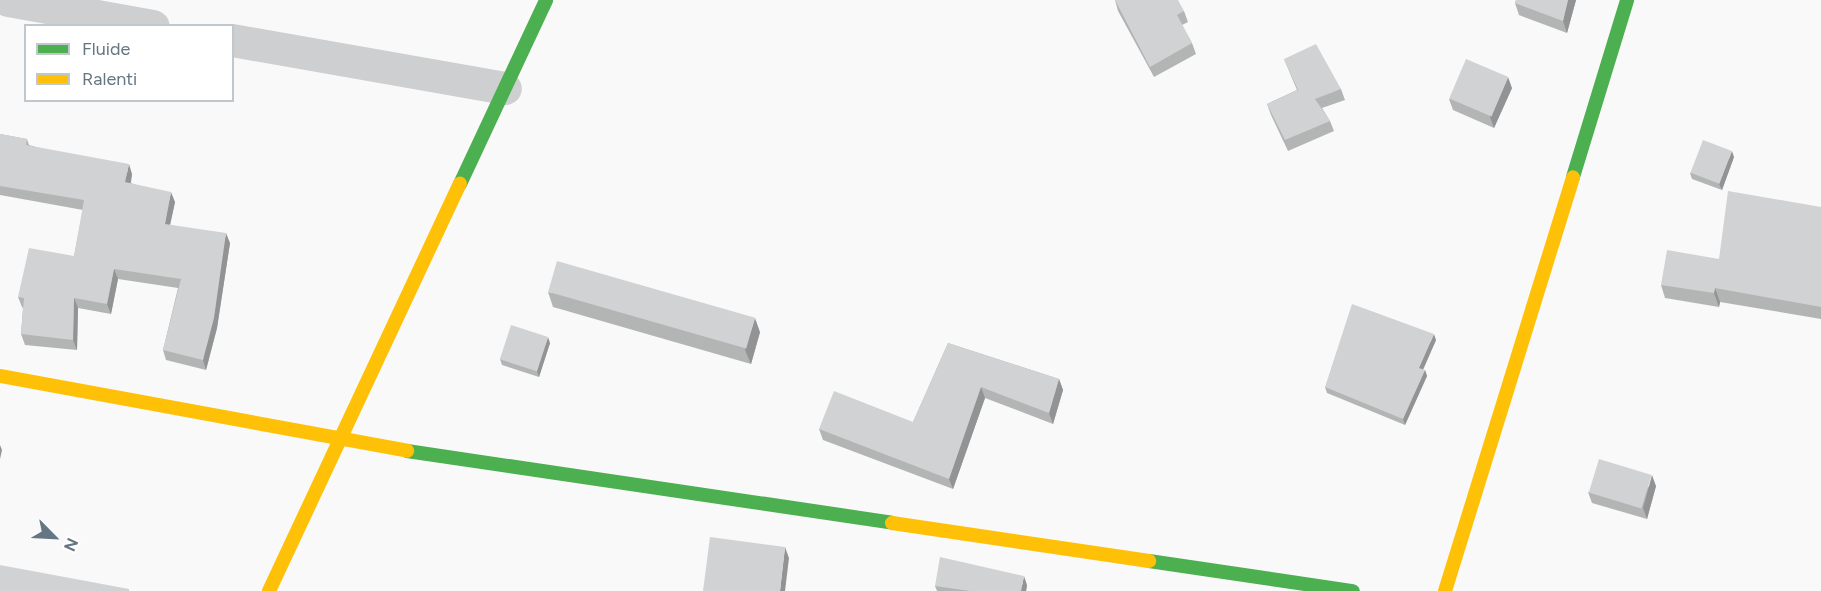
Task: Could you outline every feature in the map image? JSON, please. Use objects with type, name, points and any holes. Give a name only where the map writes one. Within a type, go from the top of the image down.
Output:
[{"type":"street","points":[[8,0],[142,24]]},
{"type":"street","points":[[269,591],[546,0]]},
{"type":"street","points":[[1445,591],[1627,0]]},
{"type":"street","points":[[234,40],[505,87]]},
{"type":"street","points":[[0,376],[339,441],[1353,591]]},
{"type":"building","points":[[1115,0],[1178,0],[1184,11],[1177,15],[1192,43],[1150,67]]},
{"type":"building","points":[[1516,0],[1568,0],[1563,21],[1515,3]]},
{"type":"building","points":[[1316,44],[1341,89],[1315,99],[1330,121],[1285,140],[1267,104],[1298,90],[1284,59]]},
{"type":"building","points":[[1466,59],[1508,77],[1492,117],[1449,99]]},
{"type":"building","points":[[0,134],[27,139],[26,145],[129,164],[125,182],[171,192],[165,224],[226,233],[214,318],[203,360],[163,350],[181,279],[114,269],[107,304],[74,298],[73,340],[21,334],[24,298],[18,297],[29,248],[74,256],[84,200],[0,186]]},
{"type":"building","points":[[1703,140],[1732,151],[1719,184],[1690,173]]},
{"type":"building","points":[[1728,191],[1821,207],[1821,307],[1715,288],[1714,293],[1661,285],[1667,250],[1719,259]]},
{"type":"building","points":[[557,261],[755,318],[746,349],[548,292]]},
{"type":"building","points":[[1352,304],[1434,334],[1419,368],[1425,370],[1403,419],[1325,387]]},
{"type":"building","points":[[511,325],[548,337],[537,371],[500,359]]},
{"type":"building","points":[[948,343],[1059,379],[1049,413],[981,387],[949,479],[819,429],[834,391],[913,422]]},
{"type":"building","points":[[1599,459],[1652,475],[1641,509],[1589,492]]},
{"type":"building","points":[[710,537],[785,547],[780,591],[703,591]]},
{"type":"building","points":[[940,557],[1024,576],[1021,591],[970,591],[935,586]]},
{"type":"building","points":[[0,565],[129,589],[129,591],[0,591]]},
{"type":"traffic: fast","points":[[460,184],[546,0]]},
{"type":"traffic: fast","points":[[1573,177],[1627,0]]},
{"type":"traffic: fast","points":[[407,451],[892,523]]},
{"type":"traffic: fast","points":[[1149,561],[1353,591]]},
{"type":"traffic: slow","points":[[1445,591],[1573,177]]},
{"type":"traffic: slow","points":[[269,591],[460,184]]},
{"type":"traffic: slow","points":[[0,376],[407,451]]},
{"type":"traffic: slow","points":[[892,523],[1149,561]]}]
